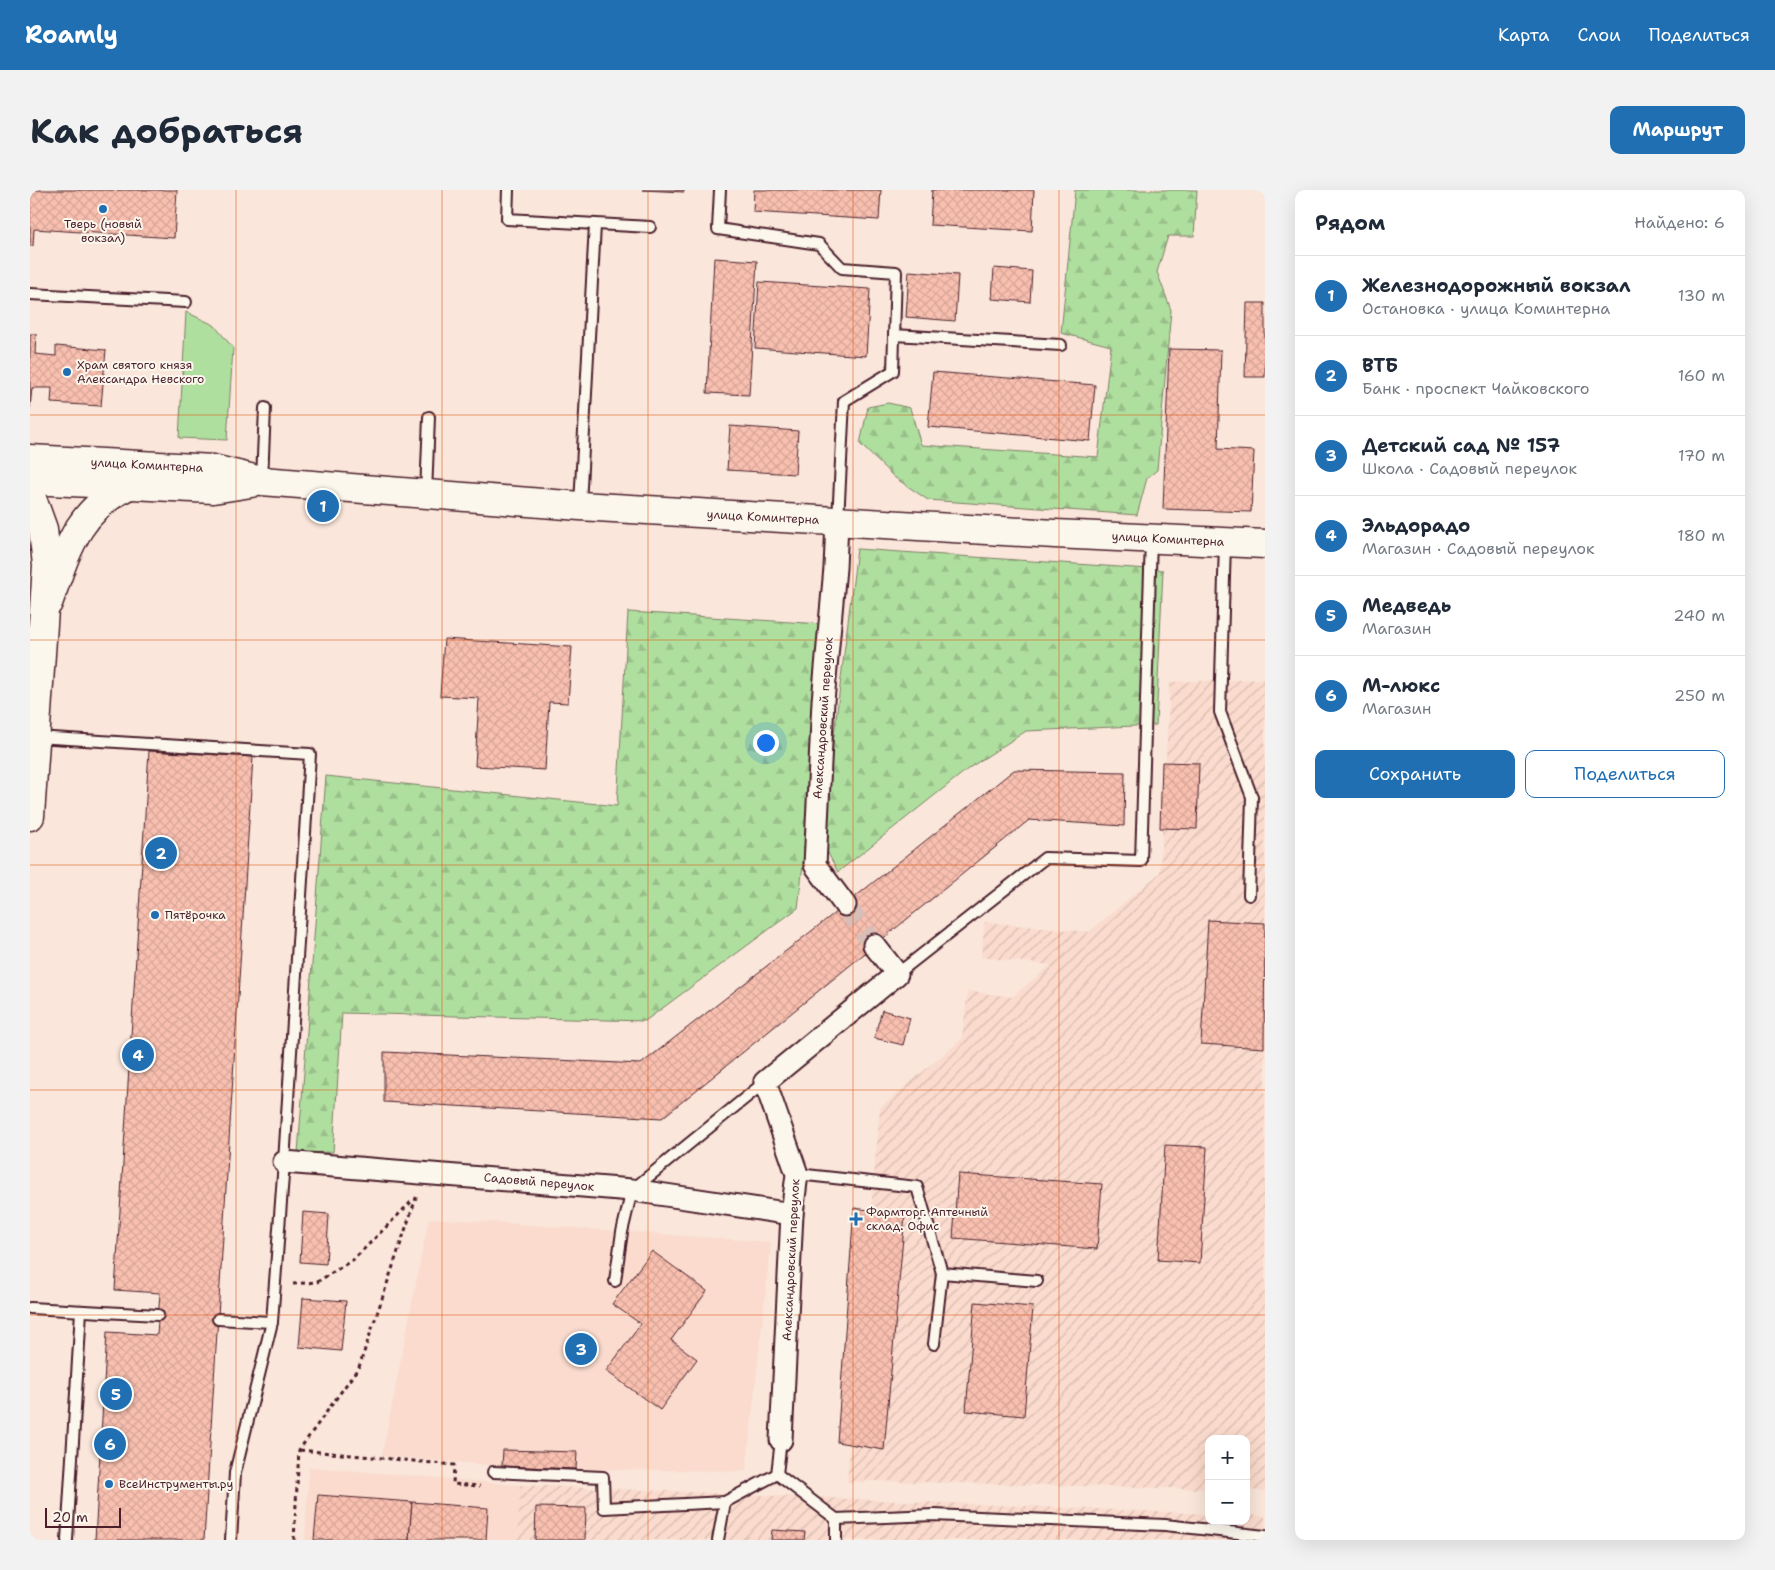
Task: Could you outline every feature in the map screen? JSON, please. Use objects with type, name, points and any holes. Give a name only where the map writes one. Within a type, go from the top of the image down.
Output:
[{"type":"main road","name":"улица Коминтерна","points":[[30,459],[213,469],[262,481],[580,506],[838,522],[1265,544]]},
{"type":"main road","points":[[30,816],[47,550],[36,494],[65,473],[78,468],[106,463]]},
{"type":"main road","name":"улица Коминтерна","points":[[36,494],[129,484],[213,489],[262,481]]},
{"type":"main road","points":[[44,615],[70,545],[83,520],[104,500],[129,484]]},
{"type":"street","name":"Александровский переулок","points":[[838,522],[823,701],[815,865],[845,905]]},
{"type":"street","points":[[765,1082],[897,974],[874,945]]},
{"type":"street","name":"Александровский переулок","points":[[765,1082],[797,1174],[792,1214],[781,1440]]},
{"type":"street","name":"Садовый переулок","points":[[284,1162],[632,1190],[792,1214]]},
{"type":"lane","points":[[508,190],[507,219],[650,227]]},
{"type":"lane","points":[[720,190],[718,229],[820,244],[842,268],[896,272],[892,372],[844,400],[838,522]]},
{"type":"lane","points":[[580,506],[595,225]]},
{"type":"lane","points":[[30,294],[186,302]]},
{"type":"lane","points":[[894,335],[1061,345]]},
{"type":"lane","points":[[262,481],[265,408]]},
{"type":"lane","points":[[426,494],[429,417]]},
{"type":"lane","points":[[897,974],[1045,858],[1141,861],[1151,538]]},
{"type":"lane","points":[[1225,542],[1220,712],[1252,797],[1249,895]]},
{"type":"lane","points":[[36,737],[310,754],[272,1322],[235,1473],[231,1540]]},
{"type":"lane","points":[[615,1281],[622,1232],[632,1190],[765,1082]]},
{"type":"lane","points":[[797,1174],[917,1187],[942,1273],[934,1344]]},
{"type":"lane","points":[[942,1273],[1037,1282]]},
{"type":"lane","points":[[30,1308],[158,1315]]},
{"type":"lane","points":[[67,1540],[81,1311]]},
{"type":"lane","points":[[218,1319],[272,1322]]},
{"type":"lane","points":[[777,1474],[781,1440]]},
{"type":"lane","points":[[493,1472],[603,1477],[604,1508],[725,1502],[777,1474]]},
{"type":"lane","points":[[777,1474],[836,1519],[954,1515],[1166,1525],[1265,1536]]},
{"type":"lane","points":[[718,1540],[725,1502]]},
{"type":"lane","points":[[836,1519],[836,1540]]},
{"type":"path","points":[[294,1540],[299,1450],[359,1367],[415,1198],[430,1173]]},
{"type":"path","points":[[275,1286],[317,1282],[354,1260],[415,1198]]},
{"type":"path","points":[[299,1450],[454,1465],[453,1484],[483,1486],[493,1472]]},
{"type":"shaded area","points":[[1265,679],[1265,1491],[1250,1490],[1250,1435],[1205,1435],[1205,1489],[877,1481],[847,1482],[880,1108],[963,1038],[968,991],[1012,997],[1051,965],[981,957],[985,922],[1089,932],[1160,873],[1170,682]]},
{"type":"shaded area","points":[[429,1218],[771,1242],[746,1471],[502,1466],[382,1456]]},
{"type":"shaded area","points":[[309,1467],[520,1485],[517,1540],[305,1540]]},
{"type":"shaded area","points":[[520,1485],[1205,1514],[1205,1525],[1250,1525],[1250,1515],[1265,1516],[1265,1540],[517,1540]]},
{"type":"green space","points":[[1075,190],[1197,190],[1194,236],[1168,236],[1157,272],[1171,310],[1157,470],[1147,478],[1137,515],[928,500],[894,477],[860,444],[868,407],[888,403],[910,408],[921,445],[1098,457],[1111,346],[1061,333]]},
{"type":"green space","points":[[186,312],[214,325],[233,348],[227,440],[179,438]]},
{"type":"green space","points":[[857,549],[1163,570],[1156,725],[1026,731],[969,768],[838,872],[821,840]]},
{"type":"green space","points":[[628,612],[823,624],[813,777],[798,908],[645,1021],[342,1013],[333,1152],[298,1153],[326,776],[617,806]]},
{"type":"building","name":"Тверь (новый вокзал)","points":[[30,190],[177,190],[174,238],[34,229],[33,246],[30,246]]},
{"type":"building","points":[[642,190],[684,190],[684,192]]},
{"type":"building","points":[[754,190],[881,190],[879,220],[753,212]]},
{"type":"building","points":[[932,190],[1034,190],[1032,231],[930,225]]},
{"type":"building","points":[[714,258],[757,261],[749,395],[707,393]]},
{"type":"building","points":[[994,268],[1032,271],[1030,302],[992,299]]},
{"type":"building","points":[[909,271],[958,275],[955,321],[906,317]]},
{"type":"building","points":[[759,282],[870,289],[866,356],[755,348]]},
{"type":"building","points":[[1247,303],[1265,303],[1265,377],[1245,377]]},
{"type":"building","name":"Храм святого князя Александра Невского","points":[[30,334],[36,334],[35,354],[56,356],[56,346],[106,350],[101,406],[51,403],[52,388],[32,388],[30,408]]},
{"type":"building","points":[[1169,349],[1221,350],[1218,449],[1254,451],[1251,512],[1163,509]]},
{"type":"building","points":[[933,372],[1095,385],[1090,441],[928,427]]},
{"type":"building","points":[[730,426],[798,431],[795,474],[727,470]]},
{"type":"building","points":[[444,639],[572,647],[568,703],[549,702],[545,770],[475,766],[479,698],[440,696]]},
{"type":"building","points":[[149,751],[253,757],[204,1540],[95,1540],[107,1332],[157,1335],[160,1293],[115,1290]]},
{"type":"building","points":[[1162,762],[1199,763],[1197,829],[1160,828]]},
{"type":"building","points":[[1014,770],[1125,772],[1124,826],[1029,820],[662,1118],[384,1102],[384,1052],[641,1064]]},
{"type":"building","points":[[1208,920],[1265,923],[1264,1048],[1201,1044]]},
{"type":"building","points":[[882,1010],[910,1018],[903,1045],[874,1038]]},
{"type":"building","points":[[1165,1145],[1207,1147],[1200,1263],[1158,1260]]},
{"type":"building","points":[[958,1174],[1102,1184],[1097,1249],[953,1238]]},
{"type":"building","points":[[854,1208],[905,1215],[884,1450],[837,1442]]},
{"type":"building","points":[[303,1212],[329,1214],[326,1264],[300,1262]]},
{"type":"building","points":[[652,1251],[707,1291],[671,1340],[697,1359],[660,1410],[606,1371],[641,1324],[612,1304]]},
{"type":"building","points":[[303,1298],[346,1301],[341,1351],[299,1347]]},
{"type":"building","points":[[975,1302],[1033,1307],[1024,1416],[966,1411]]},
{"type":"building","points":[[503,1450],[577,1452],[576,1469],[502,1466]]},
{"type":"building","points":[[318,1495],[412,1502],[409,1540],[314,1540]]},
{"type":"building","points":[[412,1502],[488,1508],[486,1540],[409,1540]]},
{"type":"building","points":[[536,1507],[586,1508],[585,1540],[535,1540]]},
{"type":"building","points":[[772,1530],[805,1532],[804,1540],[771,1540]]},
{"type":"tunnel","points":[[845,905],[874,945]]},
{"type":"place","name":"Тверь (новый вокзал)","points":[[103,209]]},
{"type":"place","name":"Храм святого князя Александра Невского","points":[[67,372]]},
{"type":"place","name":"Железнодорожный вокзал","points":[[323,506]]},
{"type":"place","name":"ВТБ","points":[[161,853]]},
{"type":"place","name":"Пятёрочка","points":[[155,915]]},
{"type":"place","name":"Эльдорадо","points":[[138,1055]]},
{"type":"place","name":"Фармторг. Аптечный склад. Офис","points":[[856,1219]]},
{"type":"place","name":"Детский сад № 157","points":[[581,1349]]},
{"type":"place","name":"Медведь","points":[[116,1394]]},
{"type":"place","name":"М-люкс","points":[[110,1444]]},
{"type":"place","name":"ВсеИнструменты.ру","points":[[109,1484]]}]
